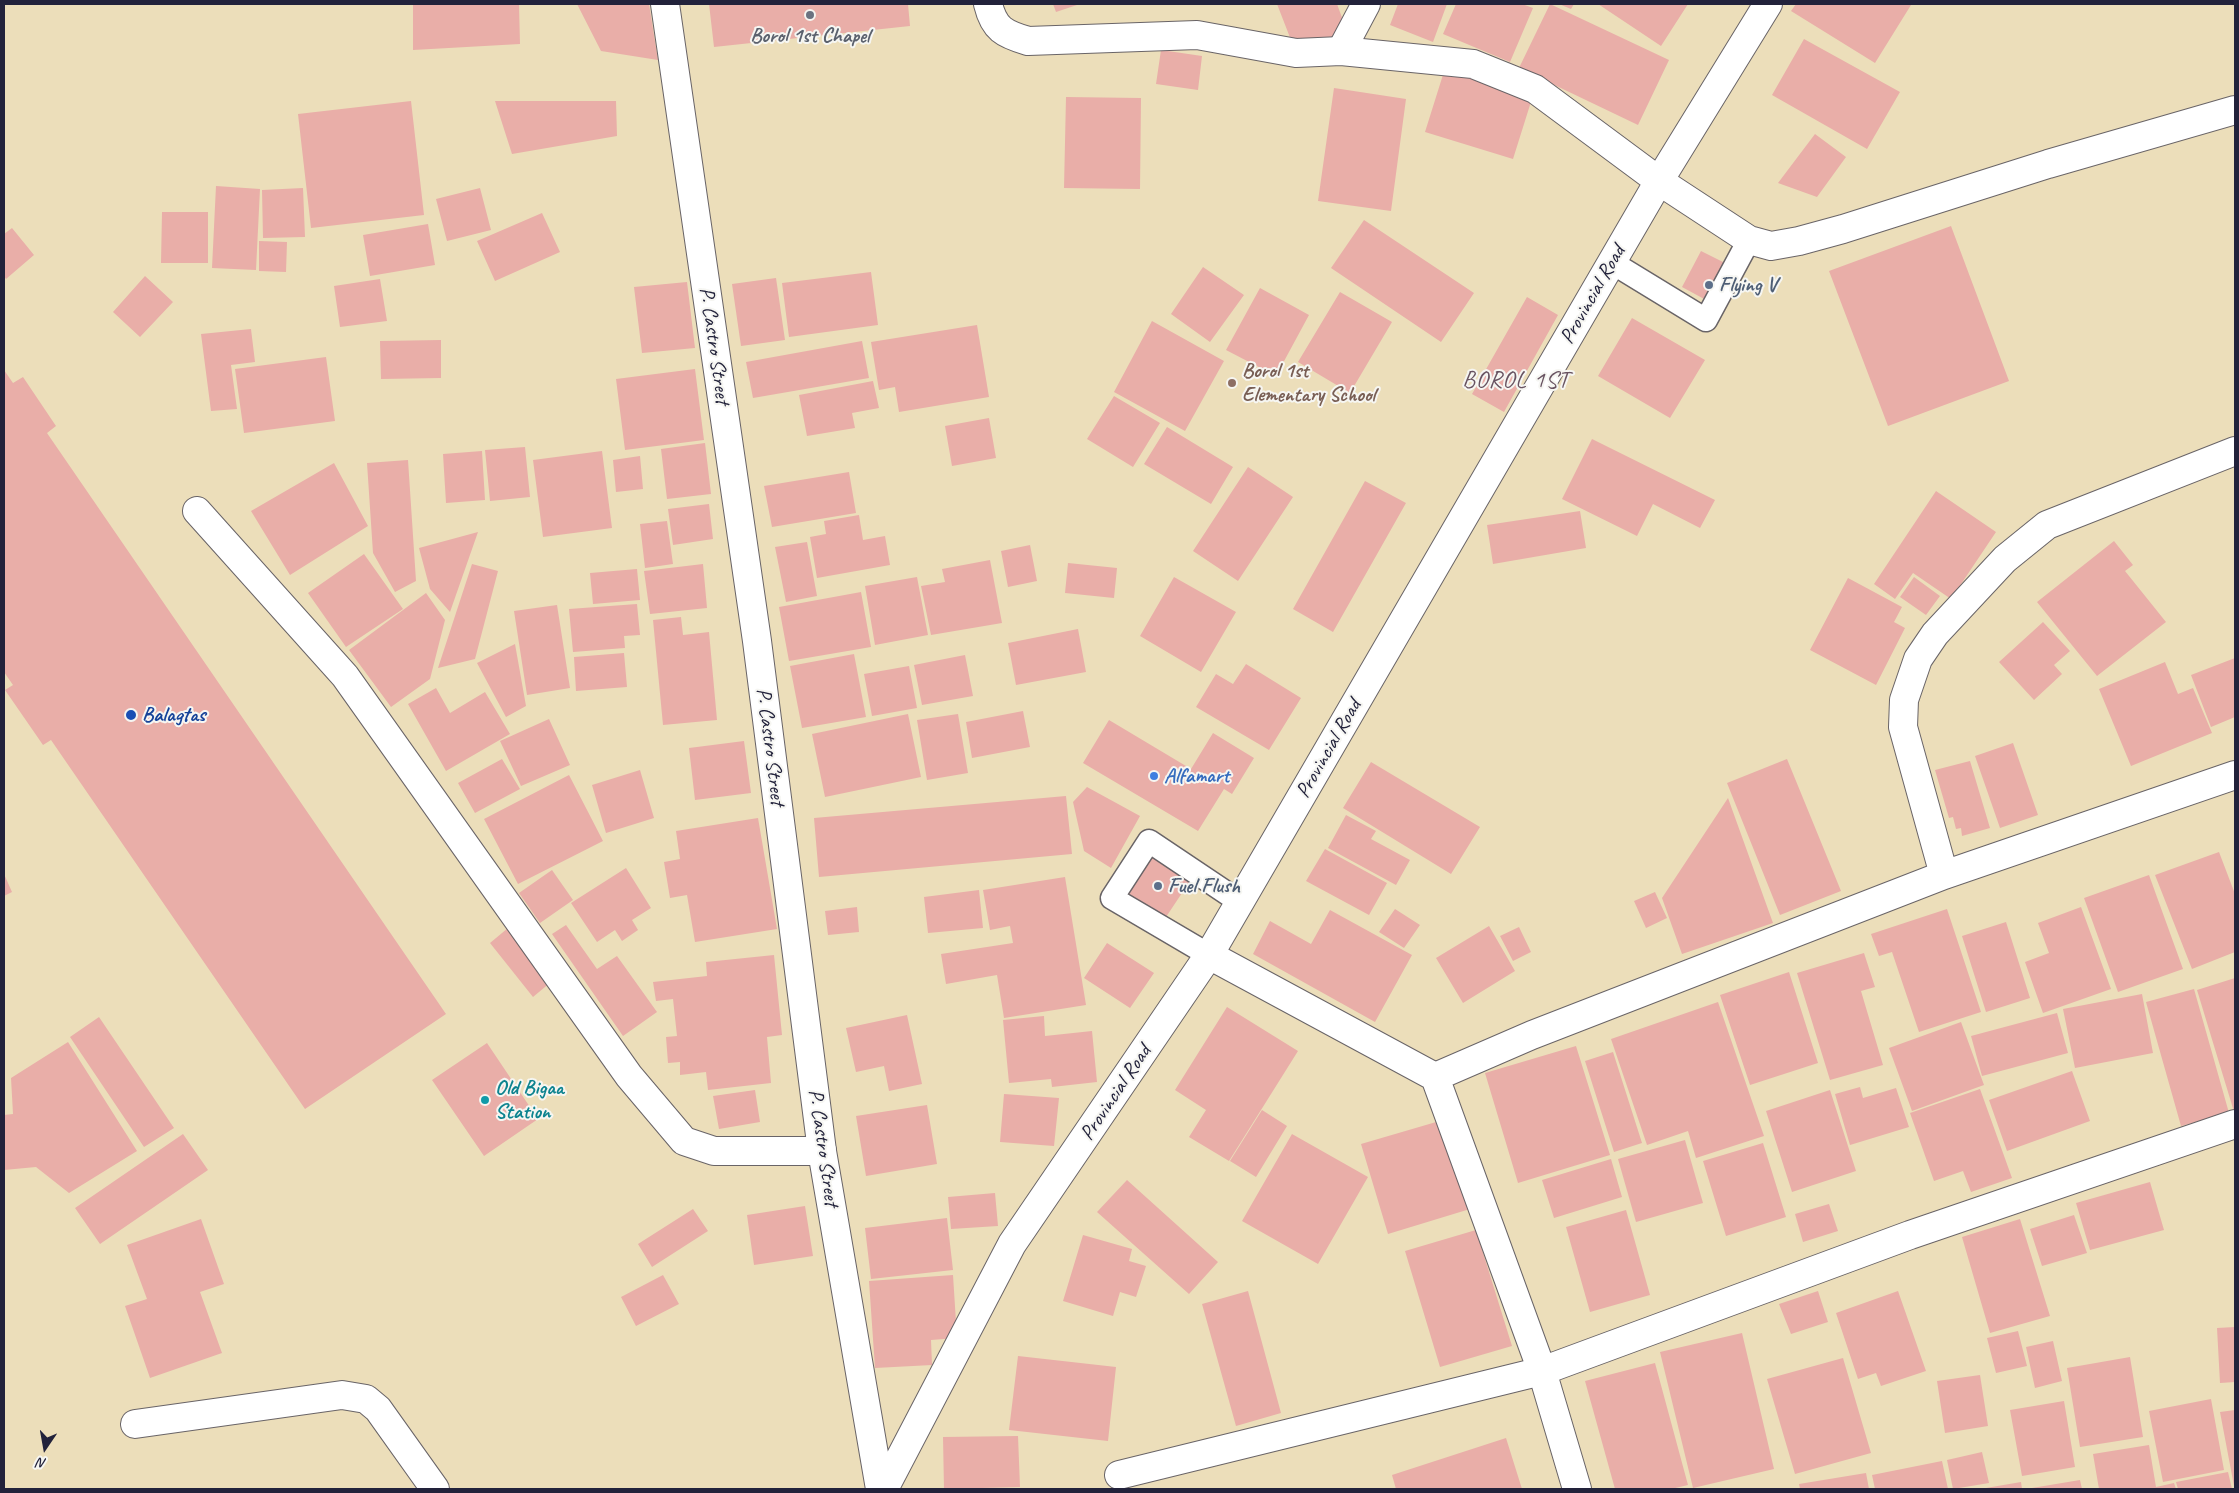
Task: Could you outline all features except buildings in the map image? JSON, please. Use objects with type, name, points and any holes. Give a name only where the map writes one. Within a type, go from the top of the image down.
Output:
[{"type":"street","name":"P. Castro Street","points":[[665,4],[757,641],[822,1151],[880,1489]]},
{"type":"street","points":[[988,4],[992,20],[1007,35],[1028,41],[1197,35],[1296,53],[1341,51],[1473,64],[1535,90],[1659,181],[1749,240],[1771,246],[1843,230],[2048,164],[2235,110]]},
{"type":"street","points":[[1341,51],[1366,4]]},
{"type":"street","name":"Provincial Road","points":[[884,1489],[1012,1244],[1209,955],[1611,262],[1768,4]]},
{"type":"street","points":[[1944,875],[1904,727],[1904,700],[1918,659],[1935,634],[2005,559],[2047,525],[2235,451]]},
{"type":"street","points":[[197,511],[345,676],[629,1076],[684,1141],[714,1151],[822,1151]]},
{"type":"street","points":[[1435,1077],[1532,1035],[1944,875],[2235,775]]},
{"type":"street","points":[[1209,955],[1435,1077],[1542,1371],[1577,1489]]},
{"type":"street","points":[[1119,1475],[1542,1371],[1910,1235],[2235,1124]]},
{"type":"street","points":[[135,1424],[342,1394],[366,1399],[378,1409],[434,1489]]},
{"type":"lane","points":[[1611,262],[1706,320],[1749,240]]},
{"type":"lane","points":[[1209,955],[1112,898],[1149,841],[1240,902]]},
{"type":"place","name":"Borol 1st Chapel","points":[[810,15]]},
{"type":"place","name":"Flying V","points":[[1709,285]]},
{"type":"place","name":"Borol 1st Elementary School","points":[[1232,383]]},
{"type":"place","name":"Balagtas","points":[[131,715]]},
{"type":"place","name":"Alfamart","points":[[1154,776]]},
{"type":"place","name":"Fuel Flush","points":[[1158,886]]},
{"type":"place","name":"Old Bigaa Station","points":[[485,1100]]},
{"type":"district","name":"BOROL 1ST","points":[[1516,381]]}]
